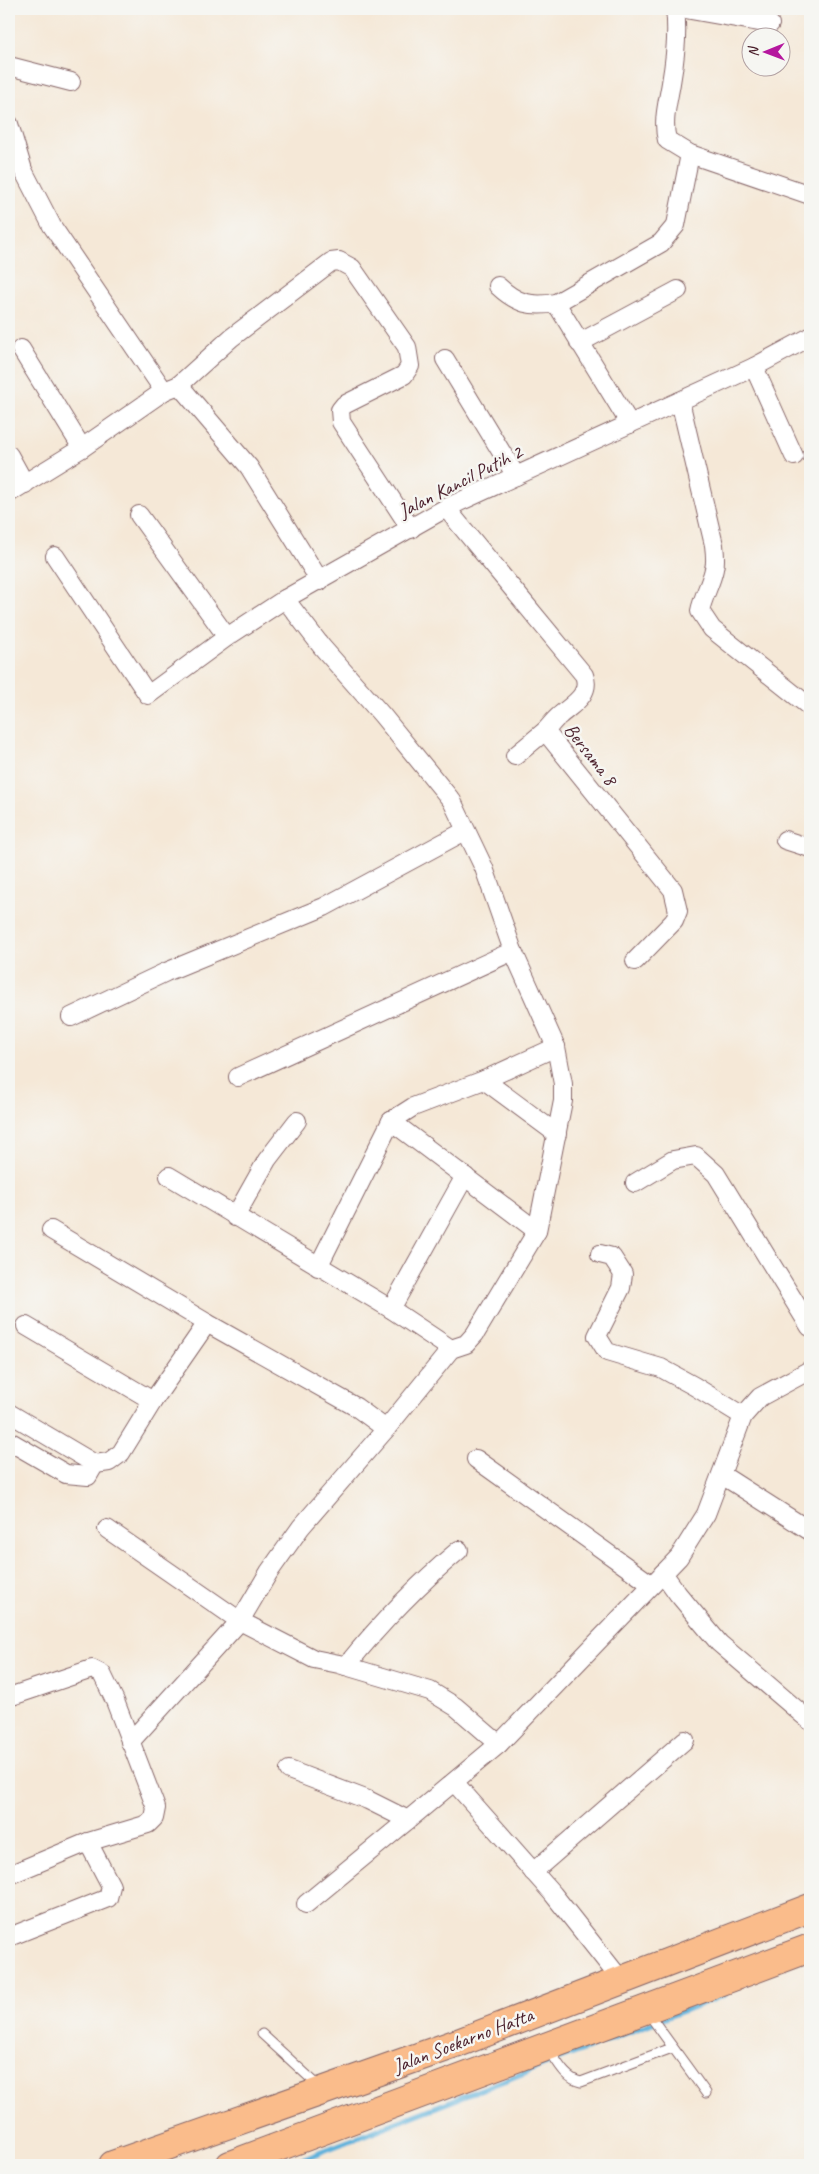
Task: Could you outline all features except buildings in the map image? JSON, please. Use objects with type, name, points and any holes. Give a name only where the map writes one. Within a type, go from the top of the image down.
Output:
[{"type":"highway","name":"Jalan Soekarno Hatta","points":[[113,2165],[325,2091],[810,1908]]},
{"type":"highway","name":"Jalan Soekarno Hatta","points":[[230,2165],[548,2048],[810,1948]]},
{"type":"street","points":[[675,9],[672,79],[663,127],[667,140],[690,154],[810,195]]},
{"type":"street","points":[[685,9],[770,24]]},
{"type":"street","points":[[9,66],[71,82]]},
{"type":"street","points":[[9,124],[23,170],[52,226],[171,388],[249,467],[320,581]]},
{"type":"street","points":[[498,286],[529,305],[556,303],[661,244],[676,225],[690,154]]},
{"type":"street","points":[[9,493],[82,448],[171,388],[231,338],[331,262],[339,261],[352,268],[406,347],[410,366],[404,375],[344,405],[340,410],[342,422],[411,528]]},
{"type":"street","points":[[579,343],[678,290]]},
{"type":"street","points":[[556,303],[630,424]]},
{"type":"street","name":"Jalan Kancil Putih 2","points":[[55,556],[148,695],[227,637],[286,599],[446,508],[754,367],[810,337]]},
{"type":"street","points":[[21,349],[82,448]]},
{"type":"street","points":[[445,359],[516,476]]},
{"type":"street","points":[[754,367],[794,456]]},
{"type":"street","points":[[680,401],[714,545],[715,567],[710,584],[703,597],[700,611],[712,630],[810,707]]},
{"type":"street","points":[[9,455],[25,484]]},
{"type":"street","name":"Bersama 8","points":[[446,508],[584,676],[586,690],[580,699],[557,717],[545,731],[673,890],[678,911],[674,921],[635,961]]},
{"type":"street","points":[[139,516],[227,637]]},
{"type":"street","points":[[130,1742],[240,1621],[269,1572],[301,1528],[386,1429],[451,1348],[466,1344],[475,1334],[537,1231],[557,1134],[563,1084],[556,1047],[513,951],[484,868],[452,802],[382,715],[322,647],[286,599]]},
{"type":"street","points":[[515,756],[545,731]]},
{"type":"street","points":[[71,1017],[166,972],[324,907],[465,831]]},
{"type":"street","points":[[785,840],[810,848]]},
{"type":"street","points":[[238,1077],[513,951]]},
{"type":"street","points":[[318,1267],[391,1121],[413,1107],[484,1080],[556,1047]]},
{"type":"street","points":[[484,1080],[557,1134]]},
{"type":"street","points":[[235,1217],[267,1160],[297,1121]]},
{"type":"street","points":[[391,1121],[537,1231]]},
{"type":"street","points":[[635,1183],[672,1160],[696,1156],[703,1160],[716,1174],[810,1327]]},
{"type":"street","points":[[170,1176],[318,1267],[391,1308],[451,1348]]},
{"type":"street","points":[[391,1308],[465,1176]]},
{"type":"street","points":[[51,1230],[207,1323],[356,1407],[386,1429]]},
{"type":"street","points":[[600,1254],[612,1257],[623,1274],[622,1288],[597,1336],[600,1345],[607,1352],[661,1368],[743,1416]]},
{"type":"street","points":[[9,1413],[95,1464],[109,1462],[121,1452],[207,1323]]},
{"type":"street","points":[[26,1326],[153,1402]]},
{"type":"street","points":[[306,1904],[499,1744],[658,1579],[678,1557],[706,1514],[743,1416],[760,1397],[810,1370]]},
{"type":"street","points":[[9,1441],[66,1474],[88,1476],[95,1464]]},
{"type":"street","points":[[476,1459],[678,1594],[719,1643],[810,1721]]},
{"type":"street","points":[[722,1475],[810,1531]]},
{"type":"street","points":[[107,1529],[240,1621],[314,1660],[346,1666],[430,1691],[456,1707],[499,1744]]},
{"type":"street","points":[[346,1666],[366,1641],[426,1578],[459,1550]]},
{"type":"street","points":[[9,1697],[92,1668],[102,1674],[153,1795],[156,1808],[154,1818],[148,1824],[88,1842],[9,1875]]},
{"type":"street","points":[[533,1872],[685,1740]]},
{"type":"street","points":[[289,1770],[368,1800],[408,1820]]},
{"type":"street","points":[[454,1782],[533,1872],[621,1980]]},
{"type":"street","points":[[9,1938],[108,1898],[111,1886],[88,1842]]},
{"type":"lane","points":[[646,2010],[706,2093]]},
{"type":"lane","points":[[262,2034],[325,2091]]},
{"type":"lane","points":[[548,2048],[567,2076],[573,2081],[581,2082],[672,2048]]},
{"type":"waterway","points":[[287,2165],[724,1995]]}]
